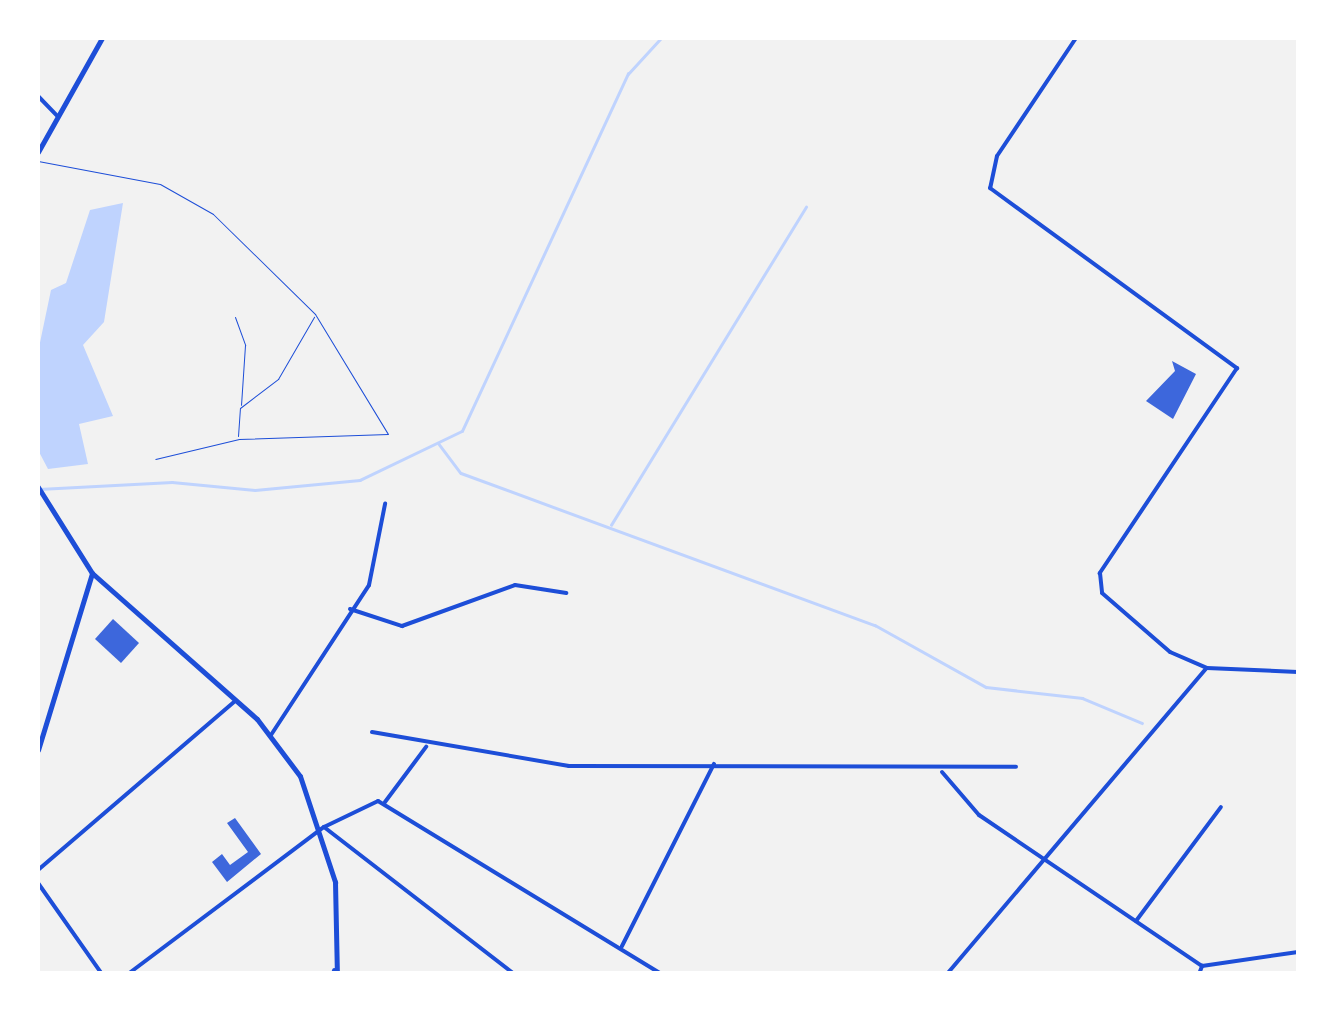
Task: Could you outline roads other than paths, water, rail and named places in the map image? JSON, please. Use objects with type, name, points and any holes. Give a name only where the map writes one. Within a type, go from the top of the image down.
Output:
[{"type":"main road","points":[[38,152],[102,38]]},
{"type":"main road","points":[[38,487],[92,573],[237,700],[271,735],[324,827],[340,927],[335,972]]},
{"type":"main road","points":[[38,750],[40,728],[92,573]]},
{"type":"street","points":[[1076,38],[996,156],[990,188],[1237,368],[1100,574],[1102,594],[1170,652],[1207,668],[1298,672]]},
{"type":"street","points":[[38,96],[56,116]]},
{"type":"street","points":[[271,735],[368,584],[385,504]]},
{"type":"street","points":[[350,609],[402,626],[515,585],[566,593]]},
{"type":"street","points":[[947,974],[1207,668]]},
{"type":"street","points":[[38,870],[237,700]]},
{"type":"street","points":[[372,732],[426,747],[569,766],[714,764],[942,772],[1016,767]]},
{"type":"street","points":[[385,802],[426,747]]},
{"type":"street","points":[[621,947],[714,764]]},
{"type":"street","points":[[942,772],[979,815],[1202,966],[1298,952]]},
{"type":"street","points":[[128,974],[324,827],[369,802],[385,802],[661,974]]},
{"type":"street","points":[[1136,921],[1221,808]]},
{"type":"street","points":[[324,827],[514,974]]},
{"type":"street","points":[[38,883],[102,974]]},
{"type":"street","points":[[1199,974],[1202,966]]},
{"type":"lane","points":[[38,161],[120,174],[194,200],[315,314],[388,434],[239,439],[155,459]]},
{"type":"lane","points":[[240,408],[278,379],[315,314]]},
{"type":"lane","points":[[235,317],[245,345],[239,439]]},
{"type":"water","points":[[123,203],[104,322],[83,345],[113,416],[79,424],[88,464],[48,469],[38,450],[38,352],[51,290],[66,283],[90,210]]},
{"type":"waterway","points":[[39,489],[172,482],[255,490],[360,480],[462,431],[628,74],[661,38]]},
{"type":"waterway","points":[[611,525],[806,207]]},
{"type":"waterway","points":[[439,444],[461,473],[875,625],[986,687],[1082,698],[1142,723]]}]
